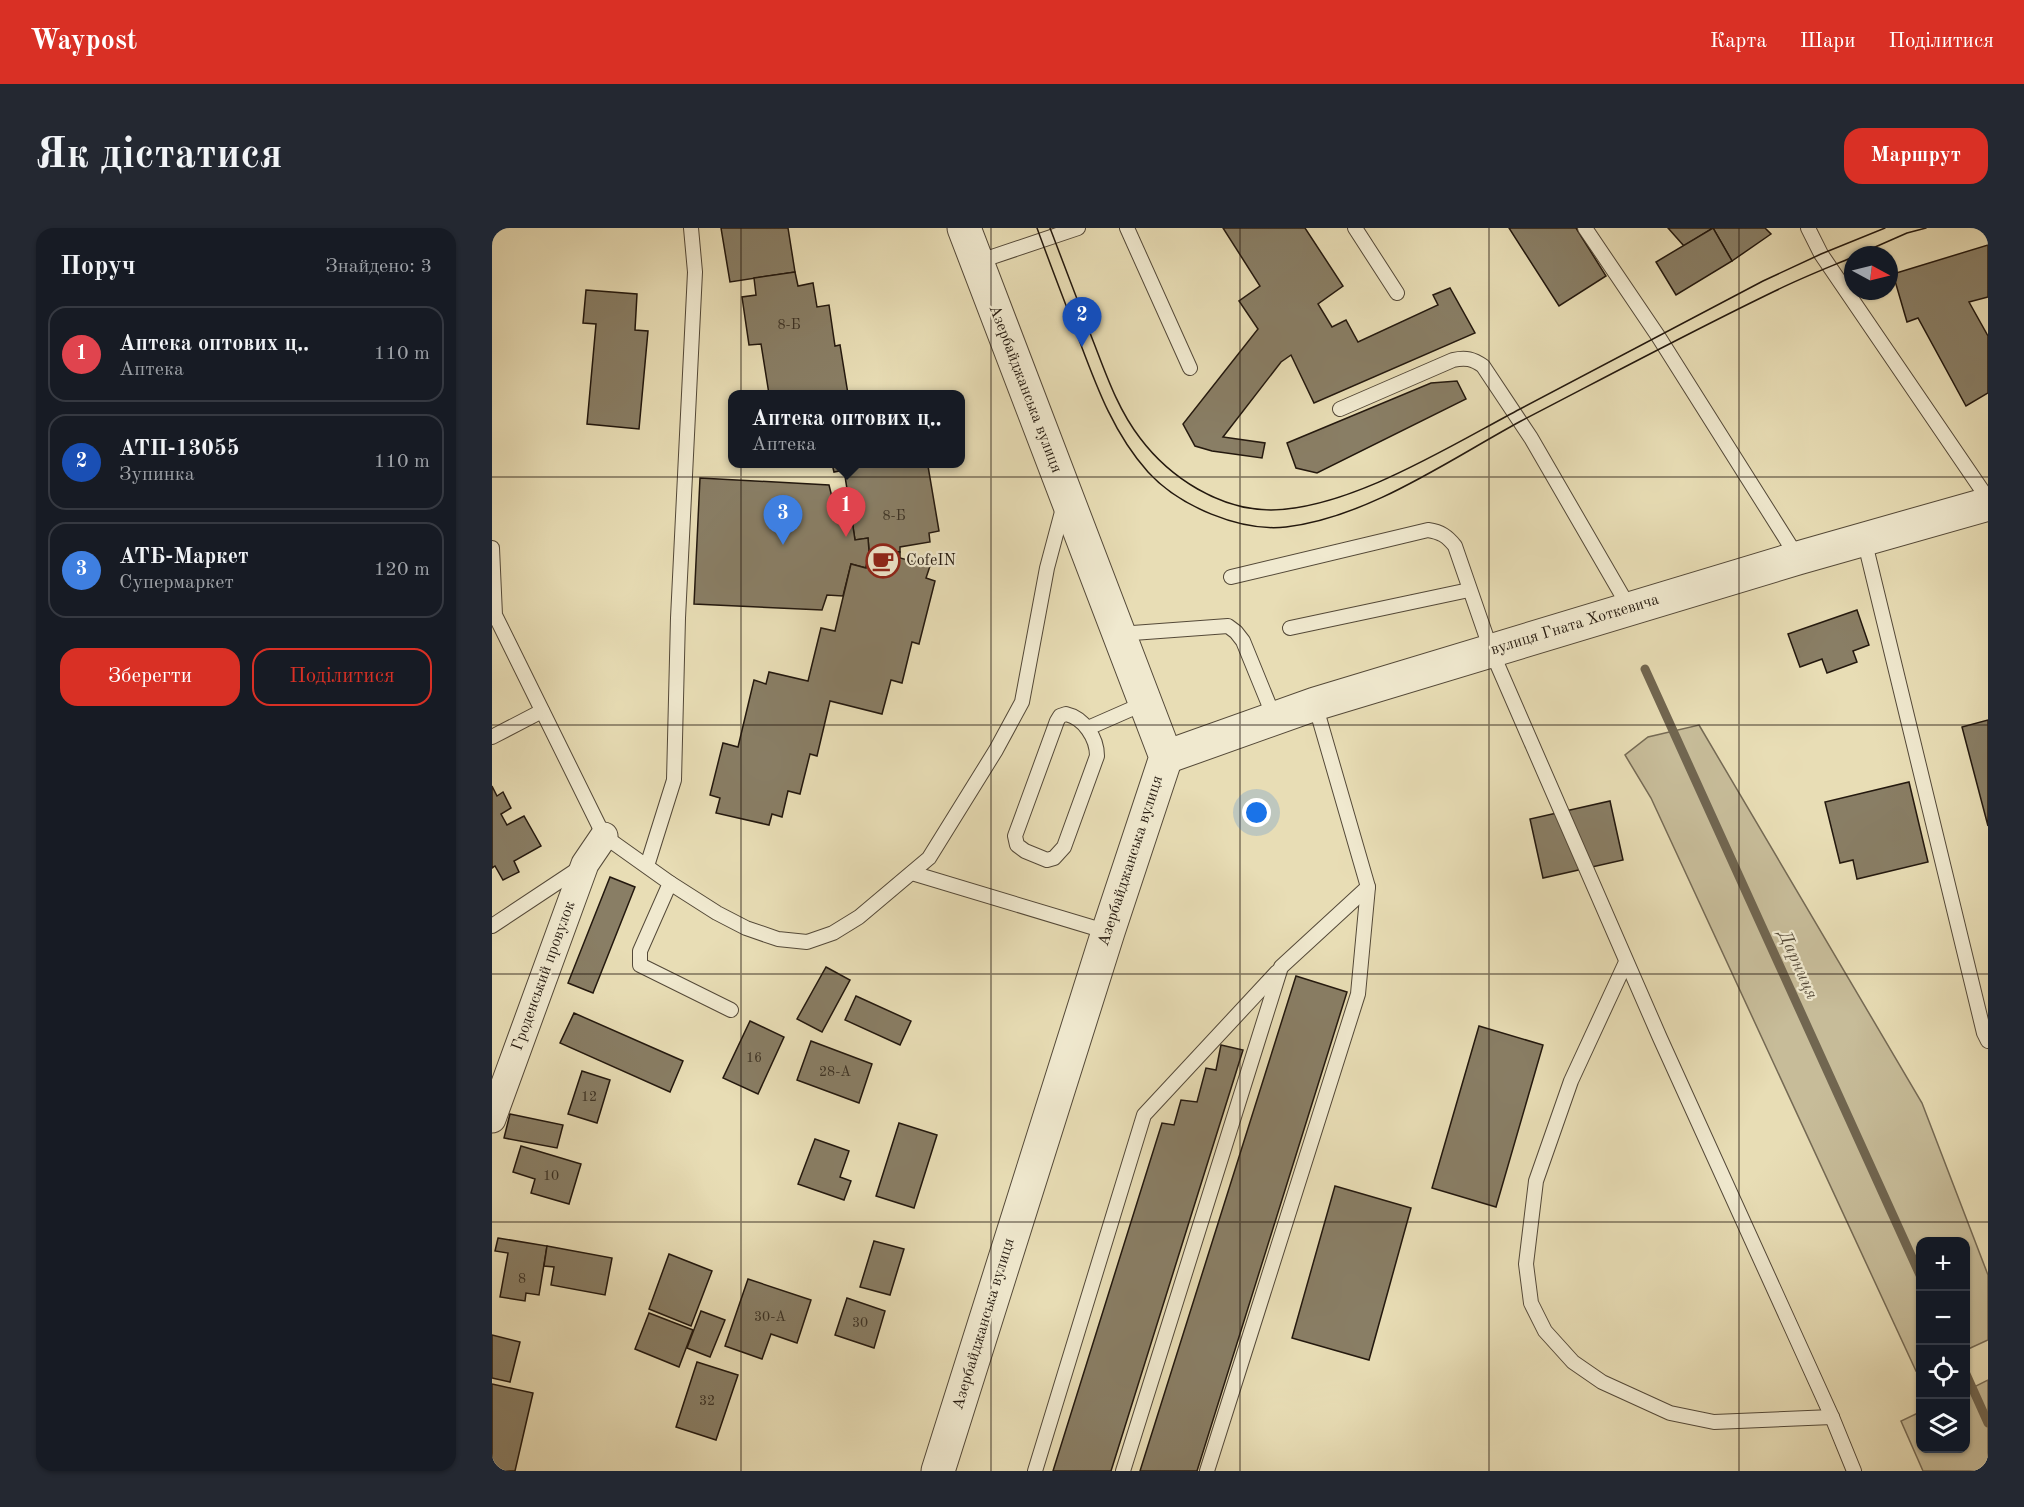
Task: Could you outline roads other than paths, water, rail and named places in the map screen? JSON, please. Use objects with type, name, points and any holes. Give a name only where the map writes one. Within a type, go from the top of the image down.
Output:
[{"type":"street","name":"Азербайджанська вулиця","points":[[938,1471],[1108,932],[1166,758],[964,228]]},
{"type":"street","name":"вулиця Гната Хоткевича","points":[[1166,758],[1315,704],[1798,558],[1988,504]]},
{"type":"street","name":"Гроденський провулок","points":[[492,1119],[585,864],[604,836]]},
{"type":"lane","points":[[646,866],[674,780],[678,618],[694,272],[691,228]]},
{"type":"lane","points":[[977,262],[1063,230],[1078,228]]},
{"type":"lane","points":[[1127,228],[1190,368]]},
{"type":"lane","points":[[1355,228],[1397,293]]},
{"type":"lane","points":[[1585,228],[1658,336],[1798,558]]},
{"type":"lane","points":[[1808,228],[1821,254],[1988,499]]},
{"type":"lane","points":[[1340,409],[1453,360],[1463,357],[1483,366],[1531,438],[1630,609]]},
{"type":"lane","points":[[492,548],[493,616],[604,836],[717,913],[746,928],[778,939],[807,942],[832,933],[859,917],[929,858],[996,750],[1022,702],[1047,568],[1066,497]]},
{"type":"lane","points":[[1231,577],[1428,530],[1438,531],[1455,546],[1491,650],[1626,962],[1832,1417],[1854,1471]]},
{"type":"lane","points":[[1864,539],[1984,1033],[1988,1041]]},
{"type":"lane","points":[[1290,628],[1469,590]]},
{"type":"lane","points":[[1119,634],[1228,626],[1243,641],[1274,717]]},
{"type":"lane","points":[[1088,728],[1145,703]]},
{"type":"lane","points":[[1207,1471],[1358,994],[1368,887],[1315,704]]},
{"type":"lane","points":[[492,737],[542,711]]},
{"type":"lane","points":[[1071,715],[1088,728],[1097,749],[1097,756],[1064,847],[1059,854],[1047,860],[1017,845],[1015,836],[1017,827],[1060,716],[1071,715]]},
{"type":"lane","points":[[492,926],[585,864]]},
{"type":"lane","points":[[912,873],[1108,932]]},
{"type":"lane","points":[[670,883],[640,951],[640,965],[731,1010]]},
{"type":"lane","points":[[1035,1471],[1144,1115],[1281,967],[1368,887]]},
{"type":"lane","points":[[1626,962],[1571,1082],[1536,1181],[1526,1264],[1531,1303],[1545,1331],[1573,1362],[1602,1382],[1670,1413],[1714,1422],[1832,1417]]},
{"type":"lane","points":[[1124,1471],[1281,967]]},
{"type":"waterway","name":"Дарниця","points":[[1645,669],[1916,1266]]},
{"type":"waterway","name":"Дарниця","points":[[1970,1383],[1988,1423]]},
{"type":"tram line","points":[[1037,228],[1099,391],[1115,425],[1136,457],[1161,484],[1193,506],[1230,521],[1268,527],[1286,527],[1317,521],[1348,512],[1378,499],[1408,485],[1521,421],[1680,339],[1785,286],[1844,261]]},
{"type":"tram line","points":[[1050,228],[1111,387],[1140,438],[1166,466],[1198,489],[1233,504],[1252,509],[1271,510],[1302,507],[1333,499],[1399,473],[1763,281],[1885,228]]},
{"type":"tram line","points":[[1877,246],[1907,233],[1926,228]]},
{"type":"place","name":"АТП-13055","points":[[1082,347]]},
{"type":"place","name":"Аптека оптових ц‥","points":[[846,537]]},
{"type":"place","name":"АТБ-Маркет","points":[[783,545]]},
{"type":"place","name":"CofeIN","points":[[883,561]]}]
